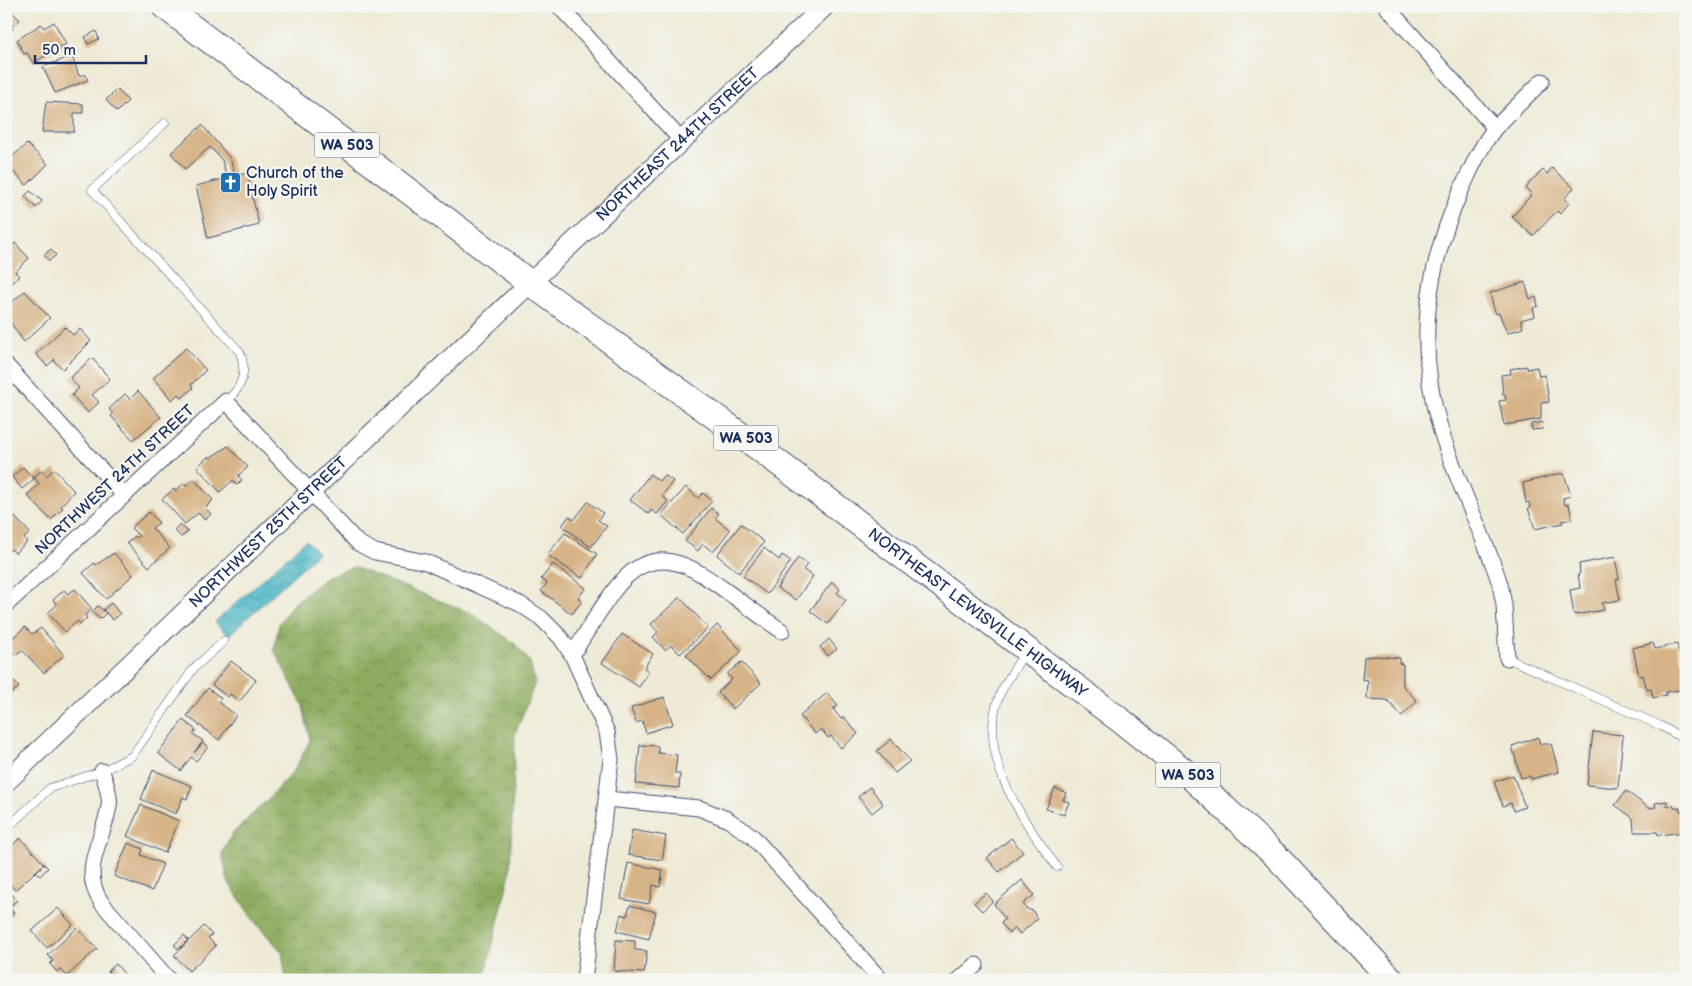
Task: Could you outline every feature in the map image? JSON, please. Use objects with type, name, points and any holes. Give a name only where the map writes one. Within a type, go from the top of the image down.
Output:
[{"type":"main road","name":"WA 503","points":[[164,6],[530,283]]},
{"type":"main road","name":"NORTHEAST LEWISVILLE HIGHWAY","points":[[530,283],[760,449],[1027,648],[1163,753],[1239,820],[1310,890],[1392,980]]},
{"type":"street","points":[[559,6],[681,140]]},
{"type":"street","name":"NORTHEAST 244TH STREET","points":[[530,283],[825,6]]},
{"type":"street","points":[[1386,6],[1495,128]]},
{"type":"street","points":[[1506,658],[1504,605],[1500,584],[1441,431],[1430,387],[1426,347],[1429,297],[1440,242],[1472,167],[1495,128],[1542,81]]},
{"type":"street","name":"NORTHWEST 25TH STREET","points":[[6,782],[530,283]]},
{"type":"street","points":[[6,365],[124,495]]},
{"type":"street","points":[[226,401],[350,535],[368,549],[383,554],[404,556],[426,562],[520,604],[550,626],[572,655],[607,732],[611,759],[584,980]]},
{"type":"street","name":"NORTHWEST 24TH STREET","points":[[6,605],[226,401]]},
{"type":"street","points":[[572,655],[626,577],[643,566],[653,563],[674,562],[694,568],[782,631]]},
{"type":"street","points":[[102,772],[110,804],[91,864],[94,888],[101,902],[170,980]]},
{"type":"street","points":[[607,798],[699,808],[713,812],[740,827],[763,847],[881,980]]},
{"type":"street","points":[[959,980],[976,965]]},
{"type":"lane","points":[[165,123],[92,190],[240,352],[244,374],[238,389],[226,401]]},
{"type":"lane","points":[[6,829],[50,788],[102,772],[132,756],[194,668],[224,641]]},
{"type":"lane","points":[[1027,648],[1001,692],[995,714],[994,748],[1005,782],[1023,819],[1057,867]]},
{"type":"lane","points":[[1506,658],[1661,726],[1686,740]]},
{"type":"green space","points":[[354,567],[471,613],[514,643],[530,662],[535,683],[515,734],[510,873],[484,980],[286,980],[282,952],[254,921],[228,882],[222,853],[232,834],[269,798],[295,769],[310,740],[303,706],[274,650],[279,624],[292,605],[328,576]]},
{"type":"water","points":[[306,540],[318,553],[228,636],[215,622]]},
{"type":"building","points":[[6,6],[20,20],[11,27],[13,29],[9,32],[6,32]]},
{"type":"building","points":[[54,22],[66,44],[33,63],[27,53],[24,54],[17,40],[41,24],[44,28]]},
{"type":"building","points":[[96,31],[99,39],[88,44],[85,37]]},
{"type":"building","points":[[72,56],[79,76],[85,74],[88,80],[55,93],[43,67]]},
{"type":"building","points":[[117,89],[128,101],[117,112],[106,100]]},
{"type":"building","points":[[46,102],[83,104],[83,113],[74,113],[74,132],[42,132]]},
{"type":"building","name":"Church of the Holy Spirit","points":[[202,125],[230,158],[235,176],[247,173],[259,225],[208,238],[196,186],[227,178],[222,160],[210,147],[185,169],[171,153]]},
{"type":"building","points":[[27,144],[48,164],[27,185],[6,165],[6,162]]},
{"type":"building","points":[[1552,168],[1574,188],[1564,199],[1569,203],[1560,214],[1557,211],[1533,236],[1512,217],[1532,194],[1526,189],[1530,182],[1543,170],[1547,174]]},
{"type":"building","points":[[30,191],[42,201],[36,208],[25,196]]},
{"type":"building","points":[[15,243],[29,258],[15,272],[19,276],[6,288],[6,249]]},
{"type":"building","points":[[51,249],[56,255],[49,261],[44,255]]},
{"type":"building","points":[[1525,282],[1530,299],[1536,297],[1538,306],[1533,308],[1535,316],[1521,320],[1523,328],[1507,333],[1499,313],[1496,314],[1490,293]]},
{"type":"building","points":[[6,290],[12,296],[6,301]]},
{"type":"building","points":[[25,291],[50,318],[24,342],[8,319],[6,307]]},
{"type":"building","points":[[65,327],[73,335],[80,329],[91,341],[63,369],[54,361],[55,359],[47,366],[36,354]]},
{"type":"building","points":[[186,348],[206,370],[191,385],[193,388],[182,398],[178,394],[172,400],[153,378]]},
{"type":"building","points":[[92,358],[110,379],[92,395],[99,402],[88,413],[72,395],[79,388],[70,378]]},
{"type":"building","points":[[1527,366],[1527,369],[1537,367],[1539,376],[1545,375],[1549,402],[1541,403],[1541,419],[1504,425],[1499,401],[1506,400],[1505,394],[1503,394],[1501,375],[1511,374],[1510,369]]},
{"type":"building","points":[[138,391],[161,417],[133,440],[111,416],[113,414],[109,409],[125,394],[130,399]]},
{"type":"building","points":[[1542,422],[1543,429],[1532,430],[1531,424]]},
{"type":"building","points":[[228,446],[248,467],[238,476],[242,480],[237,485],[233,480],[220,492],[197,467],[209,456],[210,458]]},
{"type":"building","points":[[23,467],[34,479],[22,489],[12,477]]},
{"type":"building","points":[[54,469],[74,491],[61,506],[63,508],[51,520],[27,495],[39,484],[34,477],[42,470],[47,476]]},
{"type":"building","points":[[650,474],[659,481],[664,475],[673,481],[662,496],[668,501],[657,514],[651,510],[649,514],[630,500]]},
{"type":"building","points":[[1564,474],[1567,483],[1571,496],[1563,498],[1565,505],[1569,504],[1572,519],[1562,521],[1563,523],[1535,529],[1528,508],[1530,508],[1529,502],[1526,503],[1523,483]]},
{"type":"building","points":[[194,479],[213,500],[205,508],[211,514],[205,520],[198,513],[185,524],[162,499],[174,489],[176,491],[184,483],[187,485]]},
{"type":"building","points":[[686,487],[698,498],[703,493],[712,501],[683,534],[661,515]]},
{"type":"building","points":[[588,502],[603,513],[598,520],[607,526],[591,547],[562,526],[569,516],[574,520]]},
{"type":"building","points":[[711,508],[719,514],[715,518],[730,530],[713,552],[703,544],[698,551],[685,541]]},
{"type":"building","points":[[149,512],[159,523],[152,528],[170,548],[149,567],[127,543],[135,536],[137,538],[139,536],[131,528]]},
{"type":"building","points":[[12,514],[30,533],[24,538],[27,542],[15,553],[11,549],[6,553],[6,519]]},
{"type":"building","points":[[180,524],[188,532],[181,537],[174,530]]},
{"type":"building","points":[[741,524],[764,542],[739,573],[717,555]]},
{"type":"building","points":[[565,533],[597,554],[582,578],[547,555]]},
{"type":"building","points":[[764,548],[779,560],[782,555],[791,561],[767,594],[743,576]]},
{"type":"building","points":[[114,553],[133,575],[106,599],[83,573],[94,563],[96,565]]},
{"type":"building","points":[[1615,557],[1619,579],[1616,580],[1620,600],[1602,603],[1604,610],[1574,615],[1570,590],[1580,588],[1579,564]]},
{"type":"building","points":[[798,558],[807,564],[803,570],[813,576],[796,600],[777,588]]},
{"type":"building","points":[[553,564],[586,588],[578,598],[582,601],[572,614],[541,591],[547,583],[541,579]]},
{"type":"building","points":[[832,582],[840,589],[837,593],[846,600],[828,624],[810,611]]},
{"type":"building","points":[[75,589],[92,609],[85,615],[87,618],[80,624],[78,621],[65,632],[48,613],[57,605],[53,600],[64,590],[68,594]]},
{"type":"building","points":[[680,597],[708,628],[680,654],[671,645],[665,650],[653,637],[658,632],[651,624]]},
{"type":"building","points":[[111,603],[120,614],[113,620],[103,610]]},
{"type":"building","points":[[98,606],[106,613],[100,619],[92,612]]},
{"type":"building","points":[[717,625],[742,651],[711,680],[686,655]]},
{"type":"building","points":[[25,627],[32,634],[41,628],[64,655],[44,673],[22,650],[16,655],[6,644]]},
{"type":"building","points":[[622,634],[653,654],[644,668],[649,671],[639,687],[602,663]]},
{"type":"building","points":[[829,639],[837,649],[828,656],[820,647]]},
{"type":"building","points":[[1653,643],[1655,649],[1677,644],[1681,661],[1686,660],[1686,689],[1666,692],[1666,695],[1653,698],[1651,689],[1647,690],[1643,675],[1639,676],[1633,648]]},
{"type":"building","points":[[1364,657],[1400,658],[1399,663],[1403,664],[1403,686],[1417,701],[1402,716],[1387,700],[1367,699],[1368,680],[1362,679]]},
{"type":"building","points":[[231,661],[256,680],[240,701],[230,694],[228,697],[212,685]]},
{"type":"building","points":[[741,662],[761,683],[733,709],[718,692],[732,679],[727,674]]},
{"type":"building","points":[[6,673],[19,687],[6,698]]},
{"type":"building","points":[[208,688],[221,698],[218,702],[236,715],[219,740],[187,716]]},
{"type":"building","points":[[827,693],[838,706],[833,709],[841,719],[844,717],[858,734],[841,748],[831,736],[828,738],[821,729],[815,734],[800,716]]},
{"type":"building","points":[[664,697],[673,724],[646,733],[642,721],[636,723],[631,708]]},
{"type":"building","points":[[183,720],[196,730],[193,734],[203,741],[194,753],[203,743],[208,747],[196,761],[191,757],[181,771],[158,753]]},
{"type":"building","points":[[1593,732],[1623,735],[1618,788],[1587,785]]},
{"type":"building","points":[[1538,737],[1540,744],[1551,744],[1559,772],[1531,779],[1530,776],[1521,778],[1512,746]]},
{"type":"building","points":[[891,739],[910,761],[895,773],[877,751]]},
{"type":"building","points":[[640,745],[658,746],[658,753],[677,755],[675,773],[680,774],[679,788],[636,784]]},
{"type":"building","points":[[153,770],[192,786],[187,799],[183,797],[176,814],[141,799]]},
{"type":"building","points":[[1513,775],[1525,807],[1514,811],[1511,803],[1503,806],[1494,782]]},
{"type":"building","points":[[870,787],[883,804],[872,813],[858,797]]},
{"type":"building","points":[[1055,788],[1066,793],[1063,800],[1069,802],[1064,815],[1046,809]]},
{"type":"building","points":[[1626,791],[1649,808],[1656,807],[1655,803],[1667,801],[1667,806],[1673,805],[1674,808],[1680,808],[1680,811],[1685,811],[1685,832],[1658,835],[1657,832],[1634,832],[1633,818],[1615,805]]},
{"type":"building","points":[[141,805],[179,821],[165,853],[127,836]]},
{"type":"building","points":[[632,830],[666,836],[662,860],[628,855]]},
{"type":"building","points":[[20,838],[44,864],[15,890],[6,880],[6,859],[11,855],[7,850]]},
{"type":"building","points":[[1011,838],[1023,852],[999,872],[987,858]]},
{"type":"building","points":[[128,843],[143,849],[141,855],[163,864],[152,891],[114,876]]},
{"type":"building","points":[[628,863],[663,870],[660,887],[653,885],[649,904],[621,899]]},
{"type":"building","points":[[44,864],[48,868],[40,876],[36,872]]},
{"type":"building","points":[[1022,880],[1034,895],[1023,904],[1027,909],[1033,911],[1037,919],[1020,934],[1015,928],[1009,933],[1001,923],[1005,919],[994,904]]},
{"type":"building","points":[[6,888],[17,900],[9,907],[14,913],[6,919]]},
{"type":"building","points":[[986,893],[993,901],[982,911],[974,903]]},
{"type":"building","points":[[630,905],[656,912],[649,939],[617,931],[621,914],[627,916]]},
{"type":"building","points":[[58,908],[73,925],[47,948],[32,931]]},
{"type":"building","points":[[204,926],[212,935],[208,938],[216,946],[189,971],[174,955]]},
{"type":"building","points":[[77,928],[97,949],[67,976],[60,969],[57,972],[50,964],[53,961],[48,955]]},
{"type":"building","points":[[184,935],[188,940],[179,949],[174,945]]},
{"type":"building","points":[[616,940],[635,941],[635,950],[647,951],[644,973],[614,971]]},
{"type":"building","points":[[116,964],[130,980],[110,980],[113,977],[108,971]]},
{"type":"place","name":"Church of the Holy Spirit","points":[[230,182]]}]
